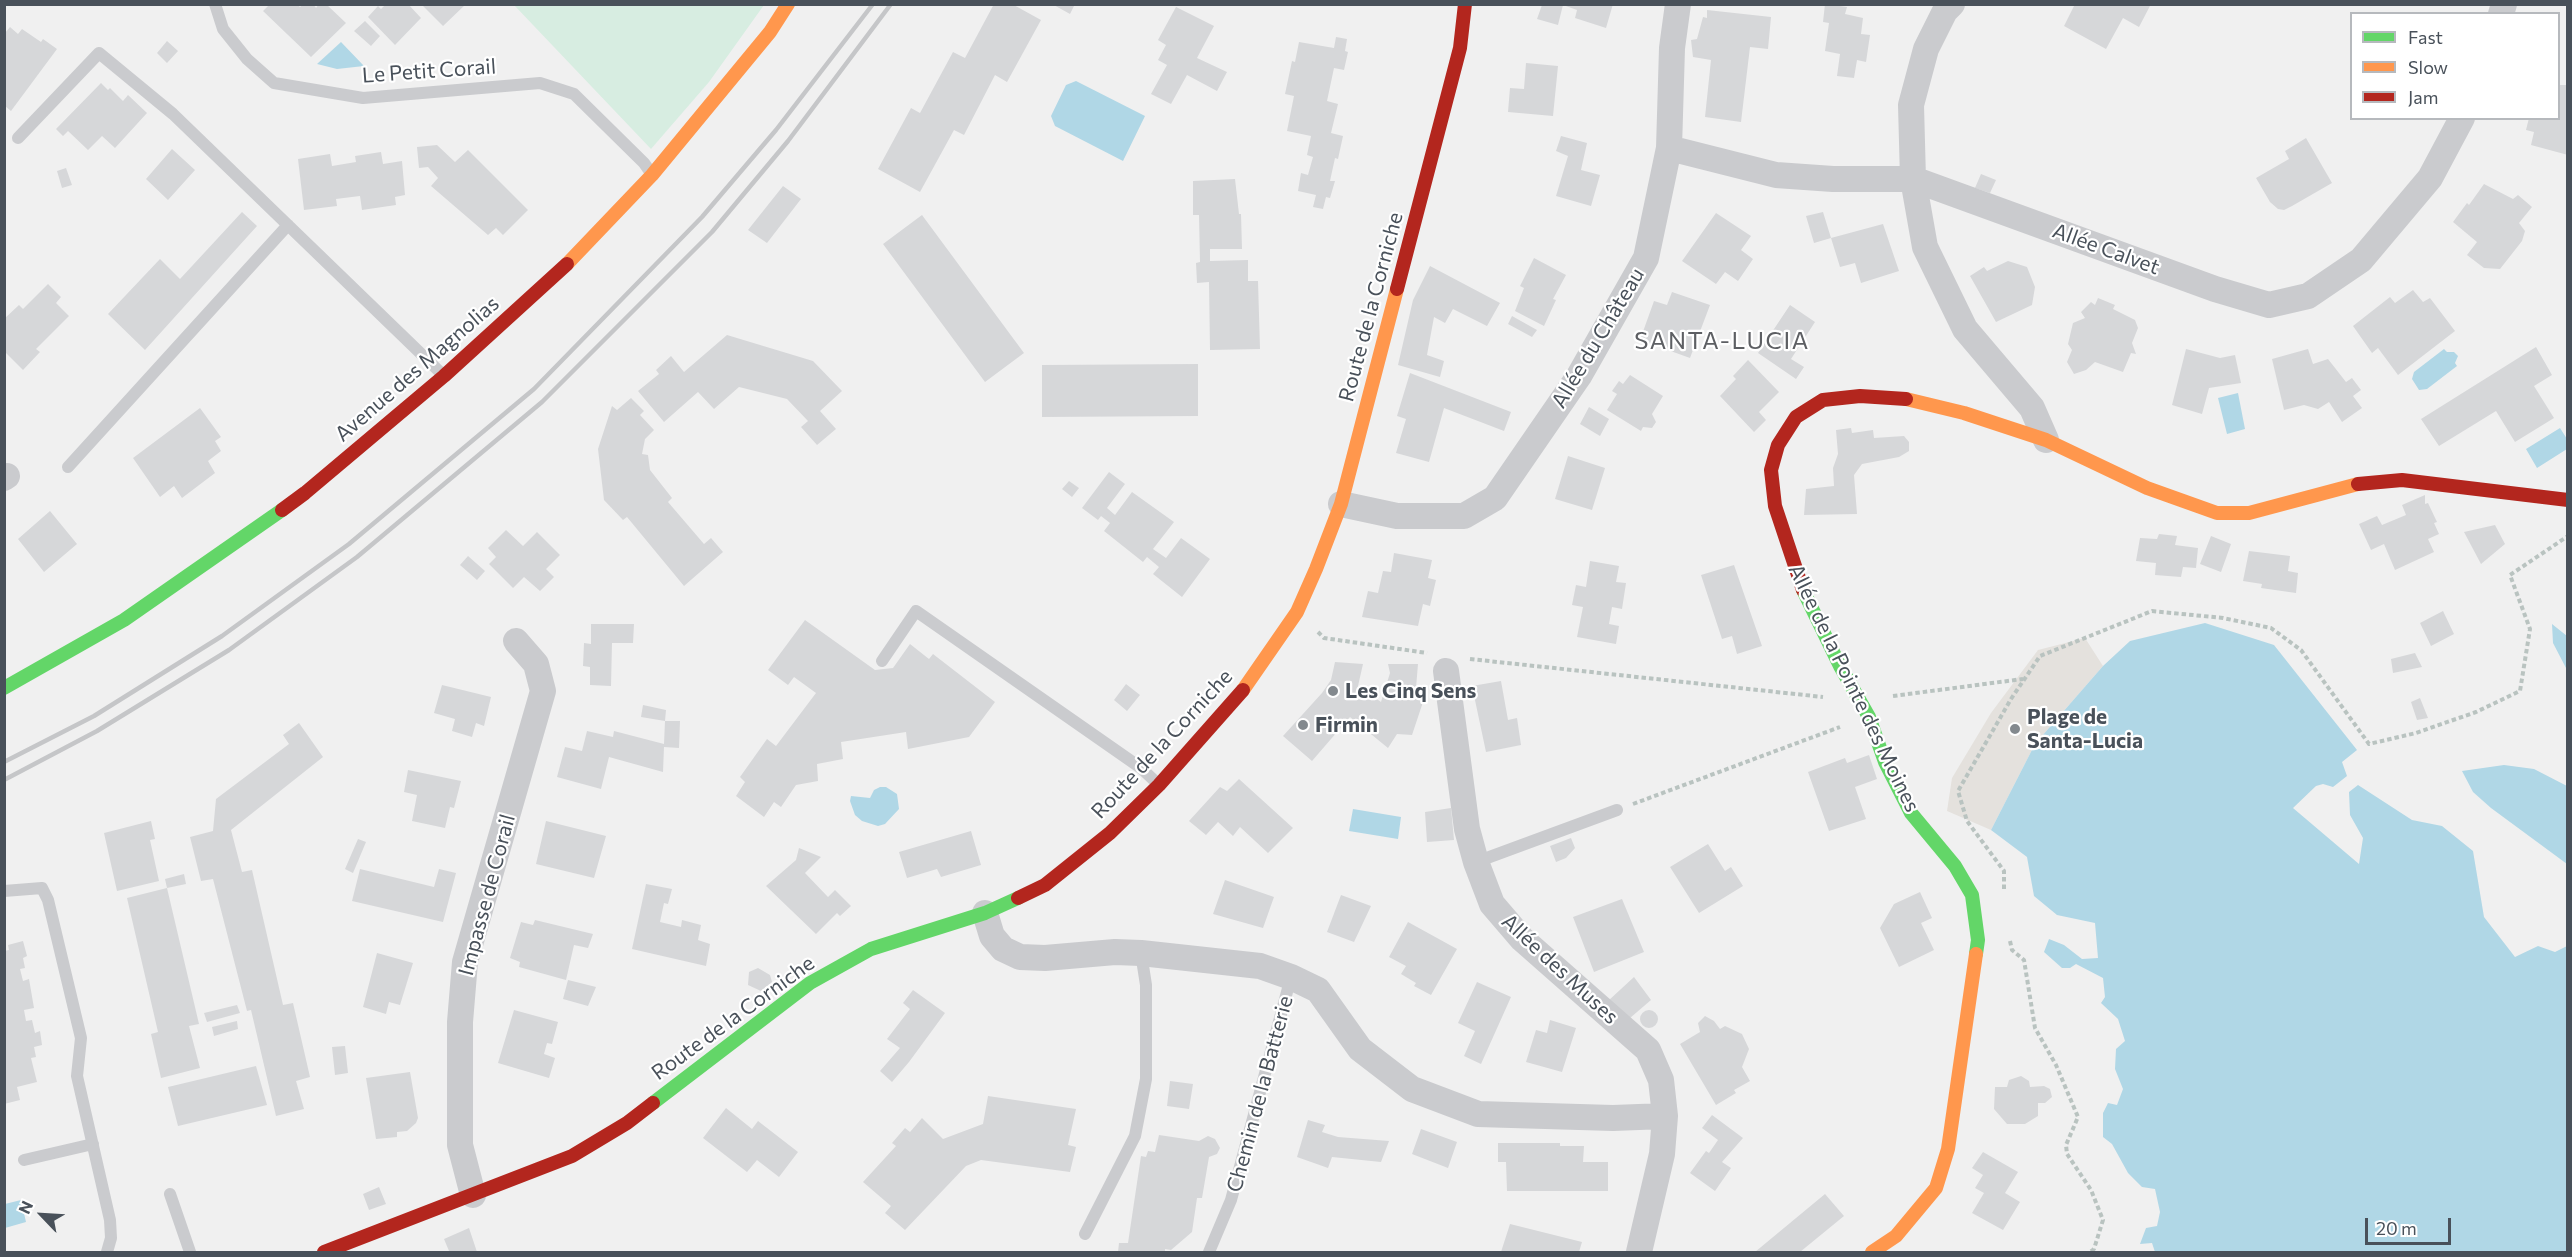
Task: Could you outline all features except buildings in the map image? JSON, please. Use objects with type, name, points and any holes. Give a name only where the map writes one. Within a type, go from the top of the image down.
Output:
[{"type":"street","name":"Avenue des Magnolias","points":[[4,688],[124,620],[226,550],[305,493],[444,376],[565,266],[652,175],[770,32],[788,4]]},
{"type":"street","name":"Route de la Corniche","points":[[324,1252],[572,1156],[627,1123],[810,983],[871,949],[985,913],[1046,885],[1110,833],[1159,785],[1242,691],[1297,612],[1341,504],[1460,48],[1465,4]]},
{"type":"street","name":"Allée du Château","points":[[1341,504],[1397,516],[1464,516],[1495,498],[1579,376],[1646,258],[1670,148],[1672,48],[1678,4]]},
{"type":"street","points":[[1952,4],[1945,11],[1926,49],[1911,105],[1913,179],[1925,246],[1965,329],[2032,408],[2046,440]]},
{"type":"street","name":"Allée Calvet","points":[[1670,148],[1776,175],[1833,179],[1913,179],[2215,289],[2269,305],[2308,296],[2361,260],[2430,178],[2461,120]]},
{"type":"street","name":"Allée de la Pointe des Moines","points":[[1872,1252],[1896,1236],[1936,1188],[1948,1149],[1978,940],[1972,894],[1956,866],[1911,813],[1885,762],[1869,717],[1840,666],[1798,580],[1775,506],[1771,470],[1778,445],[1796,417],[1823,400],[1860,396],[1916,400],[2046,440],[2147,488],[2217,513],[2248,513],[2367,482],[2402,480],[2568,500]]},
{"type":"street","name":"Impasse de Corail","points":[[474,1195],[460,1145],[460,1022],[465,962],[543,692],[536,664],[516,641]]},
{"type":"street","name":"Allée des Muses","points":[[1448,661],[1466,819],[1476,862],[1492,904],[1522,939],[1648,1050],[1661,1080],[1665,1116]]},
{"type":"street","name":"Chemin de la Batterie","points":[[985,913],[992,936],[1003,949],[1020,957],[1045,958],[1115,952],[1141,953],[1260,966],[1292,977]]},
{"type":"street","points":[[1292,977],[1318,990],[1360,1049],[1412,1089],[1478,1113],[1613,1118],[1665,1116],[1662,1154],[1639,1252]]},
{"type":"lane","name":"Le Petit Corail","points":[[214,4],[223,29],[247,60],[274,83],[363,98],[540,83],[574,94],[644,163],[652,175]]},
{"type":"lane","points":[[18,138],[99,53],[173,114],[444,376]]},
{"type":"lane","points":[[68,467],[288,225]]},
{"type":"lane","points":[[882,661],[916,610],[1141,768],[1159,785]]},
{"type":"lane","points":[[1476,862],[1617,810]]},
{"type":"lane","points":[[4,891],[42,888],[48,900],[81,1038],[77,1076],[110,1220],[111,1238],[107,1252]]},
{"type":"lane","points":[[1085,1234],[1135,1136],[1146,1079],[1146,985],[1141,953]]},
{"type":"lane","name":"Chemin de la Batterie","points":[[1209,1252],[1231,1200],[1292,977]]},
{"type":"lane","points":[[24,1160],[93,1144]]},
{"type":"lane","points":[[170,1194],[190,1252]]},
{"type":"path","points":[[2004,892],[2004,871],[1967,821],[1958,791],[2040,656],[2152,611],[2223,618],[2271,628],[2301,650],[2369,744],[2416,733],[2476,712],[2520,691],[2530,629],[2510,575],[2568,536]]},
{"type":"path","points":[[1297,612],[1324,638],[1448,661],[1860,701],[2024,679]]},
{"type":"path","points":[[1617,810],[1869,717]]},
{"type":"path","points":[[2009,932],[2012,950],[2024,960],[2035,1028],[2056,1065],[2078,1117],[2066,1145],[2067,1154],[2091,1190],[2103,1220],[2094,1249],[2090,1252]]},
{"type":"green space","points":[[514,5],[764,5],[709,82],[651,149]]},
{"type":"sand","name":"Plage de Santa-Lucia","points":[[2085,638],[2103,666],[2035,744],[1991,830],[1947,811],[1952,778],[1991,713],[2038,650]]},
{"type":"water","points":[[341,42],[364,66],[337,69],[317,64]]},
{"type":"water","points":[[1076,81],[1145,116],[1123,161],[1055,126],[1051,116],[1066,85]]},
{"type":"water","points":[[2444,349],[2458,356],[2455,363],[2457,366],[2427,389],[2419,390],[2412,379],[2414,372]]},
{"type":"water","points":[[2238,393],[2245,429],[2227,434],[2218,398]]},
{"type":"water","points":[[2560,428],[2567,439],[2567,449],[2537,468],[2526,449]]},
{"type":"water","points":[[2205,623],[2274,645],[2357,750],[2342,762],[2347,776],[2333,787],[2323,784],[2316,786],[2293,808],[2359,864],[2363,838],[2350,815],[2349,792],[2358,785],[2412,820],[2442,826],[2473,851],[2484,917],[2515,957],[2538,946],[2555,952],[2567,946],[2567,1252],[2155,1252],[2152,1243],[2140,1244],[2146,1228],[2157,1226],[2160,1212],[2155,1189],[2142,1187],[2128,1173],[2112,1144],[2103,1137],[2103,1113],[2108,1103],[2117,1105],[2123,1089],[2115,1069],[2116,1049],[2125,1041],[2118,1019],[2101,1003],[2105,997],[2103,978],[2076,964],[2070,968],[2062,968],[2044,952],[2049,939],[2064,945],[2082,959],[2098,958],[2095,923],[2057,915],[2034,896],[2027,857],[1991,830],[2035,744],[2103,666],[2130,641]]},
{"type":"water","points":[[2552,624],[2567,636],[2567,697],[2566,668],[2553,643]]},
{"type":"water","points":[[2504,765],[2534,769],[2567,786],[2567,864],[2491,808],[2473,792],[2462,771]]},
{"type":"water","points":[[886,787],[897,794],[899,809],[885,824],[878,826],[862,821],[855,815],[850,801],[851,796],[870,798],[874,790]]},
{"type":"water","points":[[1353,809],[1401,817],[1398,839],[1349,831]]},
{"type":"water","points":[[21,1200],[26,1222],[5,1228],[5,1204]]},
{"type":"railway","points":[[4,762],[94,716],[222,636],[349,544],[534,389],[702,217],[776,130],[873,4]]},
{"type":"railway","points":[[4,780],[97,731],[229,650],[357,557],[542,402],[712,232],[788,141],[891,4]]},
{"type":"traffic: fast","points":[[4,688],[124,620],[282,510]]},
{"type":"traffic: fast","points":[[1803,590],[1840,666],[1869,717],[1885,762],[1911,813],[1955,866],[1972,895],[1978,940],[1976,954]]},
{"type":"traffic: fast","points":[[653,1103],[810,983],[871,949],[985,913],[1018,898]]},
{"type":"traffic: slow","points":[[567,264],[652,175],[770,32],[788,4]]},
{"type":"traffic: slow","points":[[1243,690],[1297,612],[1341,504],[1397,289]]},
{"type":"traffic: slow","points":[[1906,399],[1964,413],[2046,440],[2147,488],[2217,513],[2249,513],[2358,484]]},
{"type":"traffic: slow","points":[[1872,1252],[1896,1236],[1936,1188],[1948,1149],[1976,954]]},
{"type":"traffic: jam","points":[[1397,289],[1460,48],[1465,4]]},
{"type":"traffic: jam","points":[[282,510],[444,376],[567,264]]},
{"type":"traffic: jam","points":[[1803,590],[1775,506],[1771,470],[1778,445],[1796,417],[1823,400],[1860,396],[1906,399]]},
{"type":"traffic: jam","points":[[2358,484],[2402,480],[2568,500]]},
{"type":"traffic: jam","points":[[1018,898],[1045,885],[1110,833],[1159,785],[1243,690]]},
{"type":"traffic: jam","points":[[324,1252],[572,1156],[627,1123],[653,1103]]},
{"type":"place","name":"Les Cinq Sens","points":[[1333,691]]},
{"type":"place","name":"Firmin","points":[[1303,725]]},
{"type":"place","name":"Plage de Santa-Lucia","points":[[2015,729]]},
{"type":"district","name":"SANTA-LUCIA","points":[[1722,341]]}]
